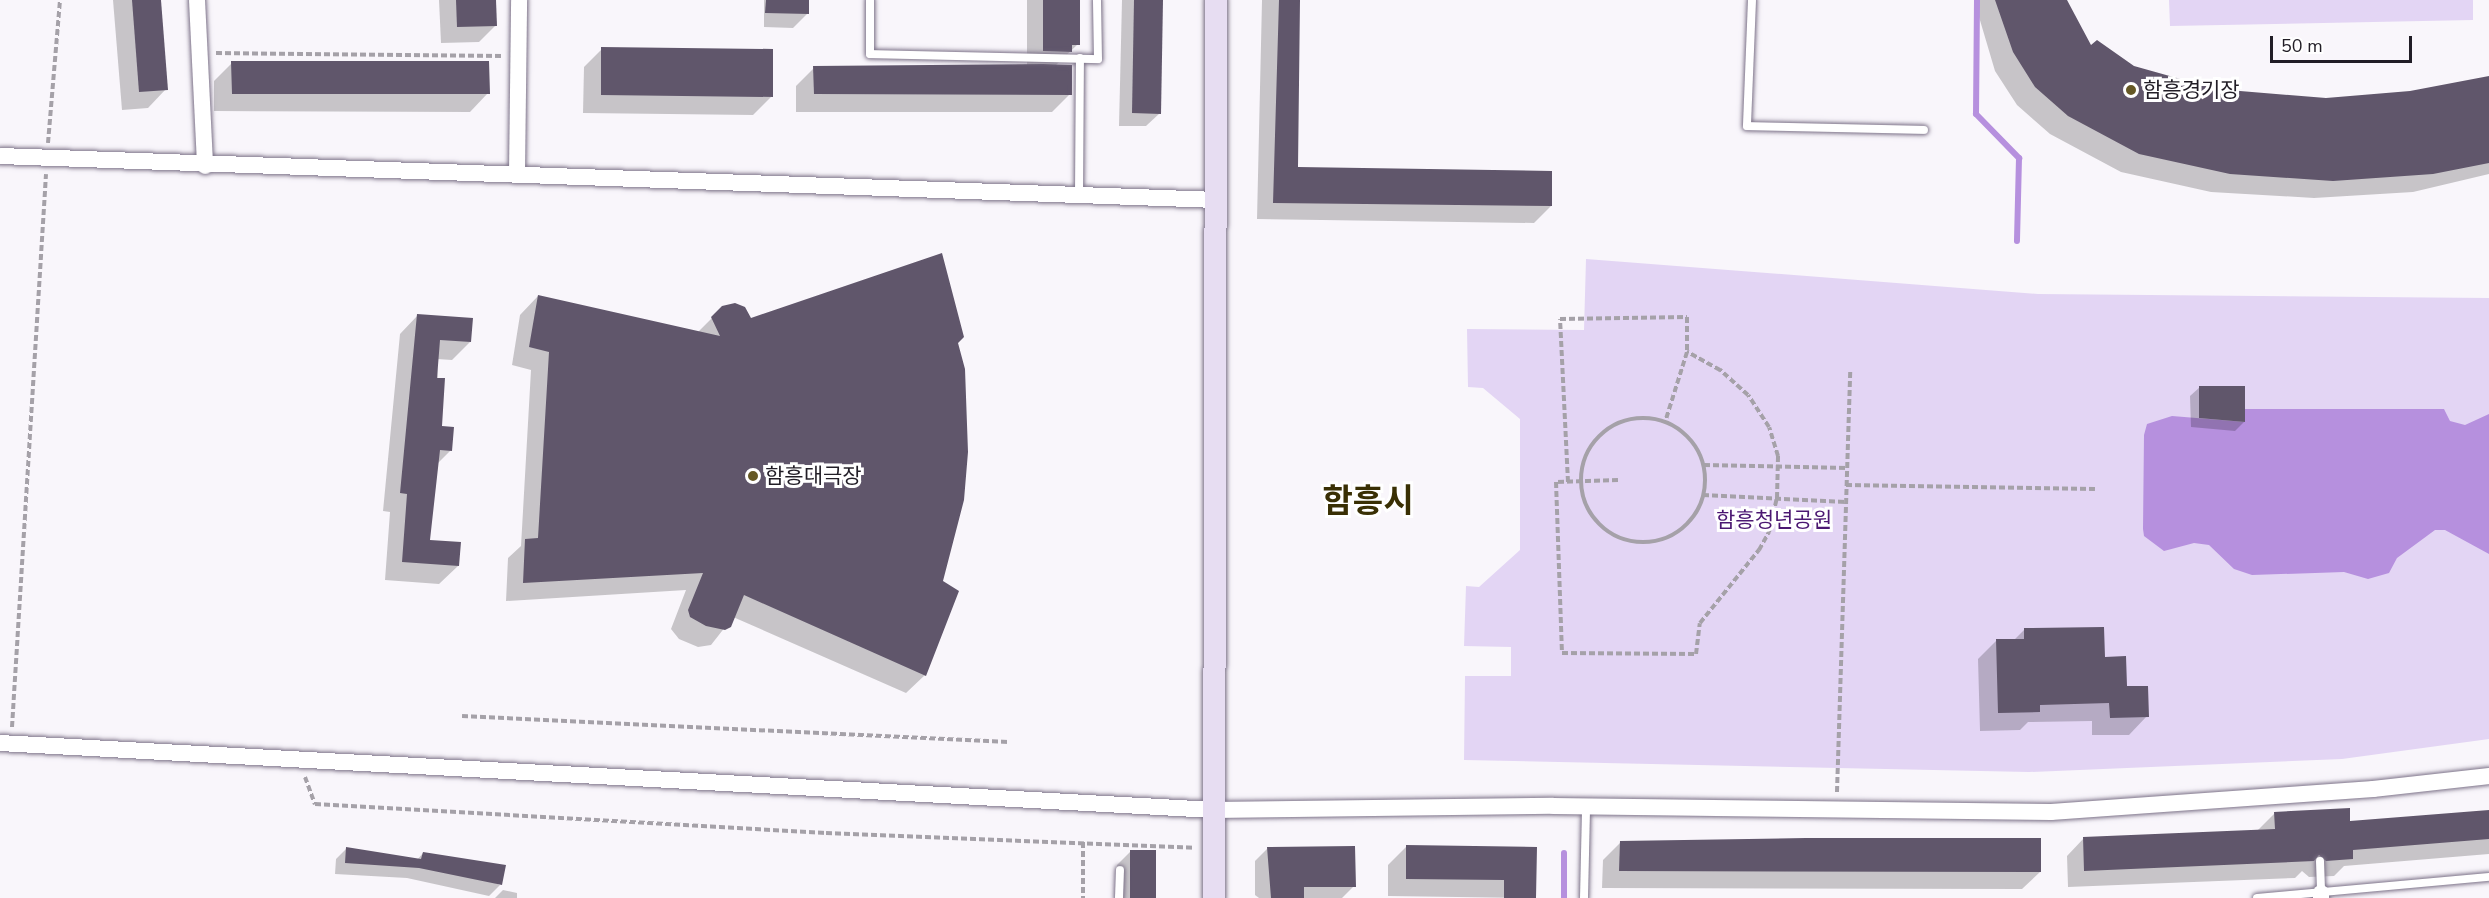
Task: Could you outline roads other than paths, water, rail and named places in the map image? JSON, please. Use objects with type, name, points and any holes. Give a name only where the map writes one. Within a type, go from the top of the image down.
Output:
[{"type":"street","points":[[197,0],[205,166]]},
{"type":"street","points":[[517,173],[519,0]]},
{"type":"street","points":[[1214,898],[1216,0]]},
{"type":"street","points":[[0,156],[205,166],[517,173],[1215,200]]},
{"type":"street","points":[[5,743],[1213,810],[1586,807],[2051,812],[2373,789],[2489,776]]},
{"type":"lane","points":[[870,0],[870,54],[1098,59],[1097,0]]},
{"type":"lane","points":[[1752,0],[1747,126],[1924,129]]},
{"type":"lane","points":[[1079,194],[1080,58]]},
{"type":"lane","points":[[1584,898],[1586,807]]},
{"type":"lane","points":[[2320,861],[2321,896]]},
{"type":"lane","points":[[1119,898],[1120,870]]},
{"type":"lane","points":[[2257,898],[2321,896],[2489,877]]},
{"type":"waterway","points":[[1977,0],[1976,114],[2019,158],[2017,241]]},
{"type":"waterway","points":[[1564,853],[1564,898]]},
{"type":"place","name":"함흥경기장","points":[[2131,90]]},
{"type":"place","name":"함흥대극장","points":[[753,476]]},
{"type":"district","name":"함흥시","points":[[1368,502]]},
{"type":"park label","name":"함흥청년공원","points":[[1774,520]]}]
